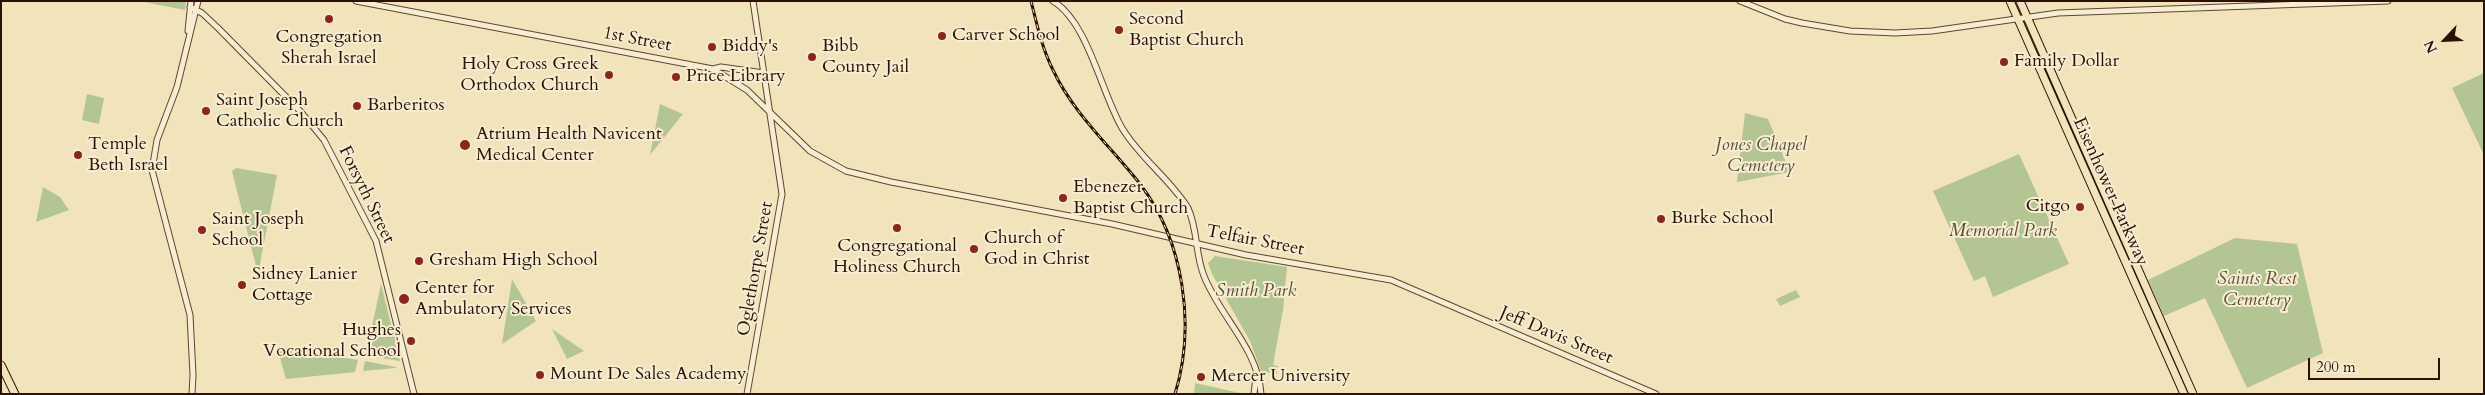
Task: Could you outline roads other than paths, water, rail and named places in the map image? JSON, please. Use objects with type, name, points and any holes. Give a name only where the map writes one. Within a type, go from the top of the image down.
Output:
[{"type":"main road","name":"Eisenhower Parkway","points":[[2010,1],[2184,394]]},
{"type":"main road","name":"Eisenhower Parkway","points":[[2020,1],[2193,394]]},
{"type":"main road","points":[[1,366],[15,394]]},
{"type":"street","points":[[192,394],[190,315],[153,178],[155,150],[177,87],[198,1]]},
{"type":"street","name":"1st Street","points":[[356,1],[713,69],[747,90],[810,151],[833,166],[880,180]]},
{"type":"street","name":"Oglethorpe Street","points":[[747,394],[782,200],[753,1]]},
{"type":"street","points":[[1053,1],[1063,8],[1078,28],[1123,129],[1188,208],[1204,276],[1240,334],[1256,374],[1261,394]]},
{"type":"street","points":[[1740,1],[1786,19],[1863,32],[1932,31],[2018,19],[2120,9],[2388,1]]},
{"type":"street","points":[[191,4],[196,10]]},
{"type":"street","points":[[187,44],[191,4]]},
{"type":"street","name":"Forsyth Street","points":[[196,10],[218,28],[319,132],[376,241],[414,394]]},
{"type":"street","points":[[713,69],[721,67],[764,73]]},
{"type":"street","points":[[773,136],[778,130],[787,130]]},
{"type":"street","name":"Telfair Street","points":[[880,180],[1112,224],[1246,256],[1391,280],[1446,303]]},
{"type":"street","name":"Jeff Davis Street","points":[[1446,303],[1656,394]]},
{"type":"street","points":[[1254,394],[1256,374]]},
{"type":"railway","points":[[1031,1],[1040,36],[1061,86],[1082,115],[1140,184],[1155,207],[1167,231],[1182,285],[1185,313],[1185,341],[1175,394]]},
{"type":"place","name":"Congregation Sherah Israel","points":[[329,19]]},
{"type":"place","name":"Second Baptist Church","points":[[1119,30]]},
{"type":"place","name":"Carver School","points":[[942,36]]},
{"type":"place","name":"Biddy's","points":[[712,47]]},
{"type":"place","name":"Bibb County Jail","points":[[812,57]]},
{"type":"place","name":"Family Dollar","points":[[2004,62]]},
{"type":"place","name":"Holy Cross Greek Orthodox Church","points":[[609,75]]},
{"type":"place","name":"Price Library","points":[[676,77]]},
{"type":"place","name":"Barberitos","points":[[357,106]]},
{"type":"place","name":"Saint Joseph Catholic Church","points":[[206,111]]},
{"type":"place","name":"Atrium Health Navicent Medical Center","points":[[465,145]]},
{"type":"place","name":"Temple Beth Israel","points":[[78,155]]},
{"type":"place","name":"Ebenezer Baptist Church","points":[[1063,198]]},
{"type":"place","name":"Citgo","points":[[2080,207]]},
{"type":"place","name":"Burke School","points":[[1661,219]]},
{"type":"place","name":"Congregational Holiness Church","points":[[897,228]]},
{"type":"place","name":"Saint Joseph School","points":[[202,230]]},
{"type":"place","name":"Church of God in Christ","points":[[974,249]]},
{"type":"place","name":"Gresham High School","points":[[419,261]]},
{"type":"place","name":"Sidney Lanier Cottage","points":[[242,285]]},
{"type":"place","name":"Center for Ambulatory Services","points":[[404,299]]},
{"type":"place","name":"Hughes Vocational School","points":[[411,341]]},
{"type":"place","name":"Mount De Sales Academy","points":[[540,375]]},
{"type":"place","name":"Mercer University","points":[[1201,377]]},
{"type":"park label","name":"Jones Chapel Cemetery","points":[[1761,156]]},
{"type":"park label","name":"Memorial Park","points":[[2003,232]]},
{"type":"park label","name":"Saints Rest Cemetery","points":[[2257,290]]},
{"type":"park label","name":"Smith Park","points":[[1256,292]]}]
